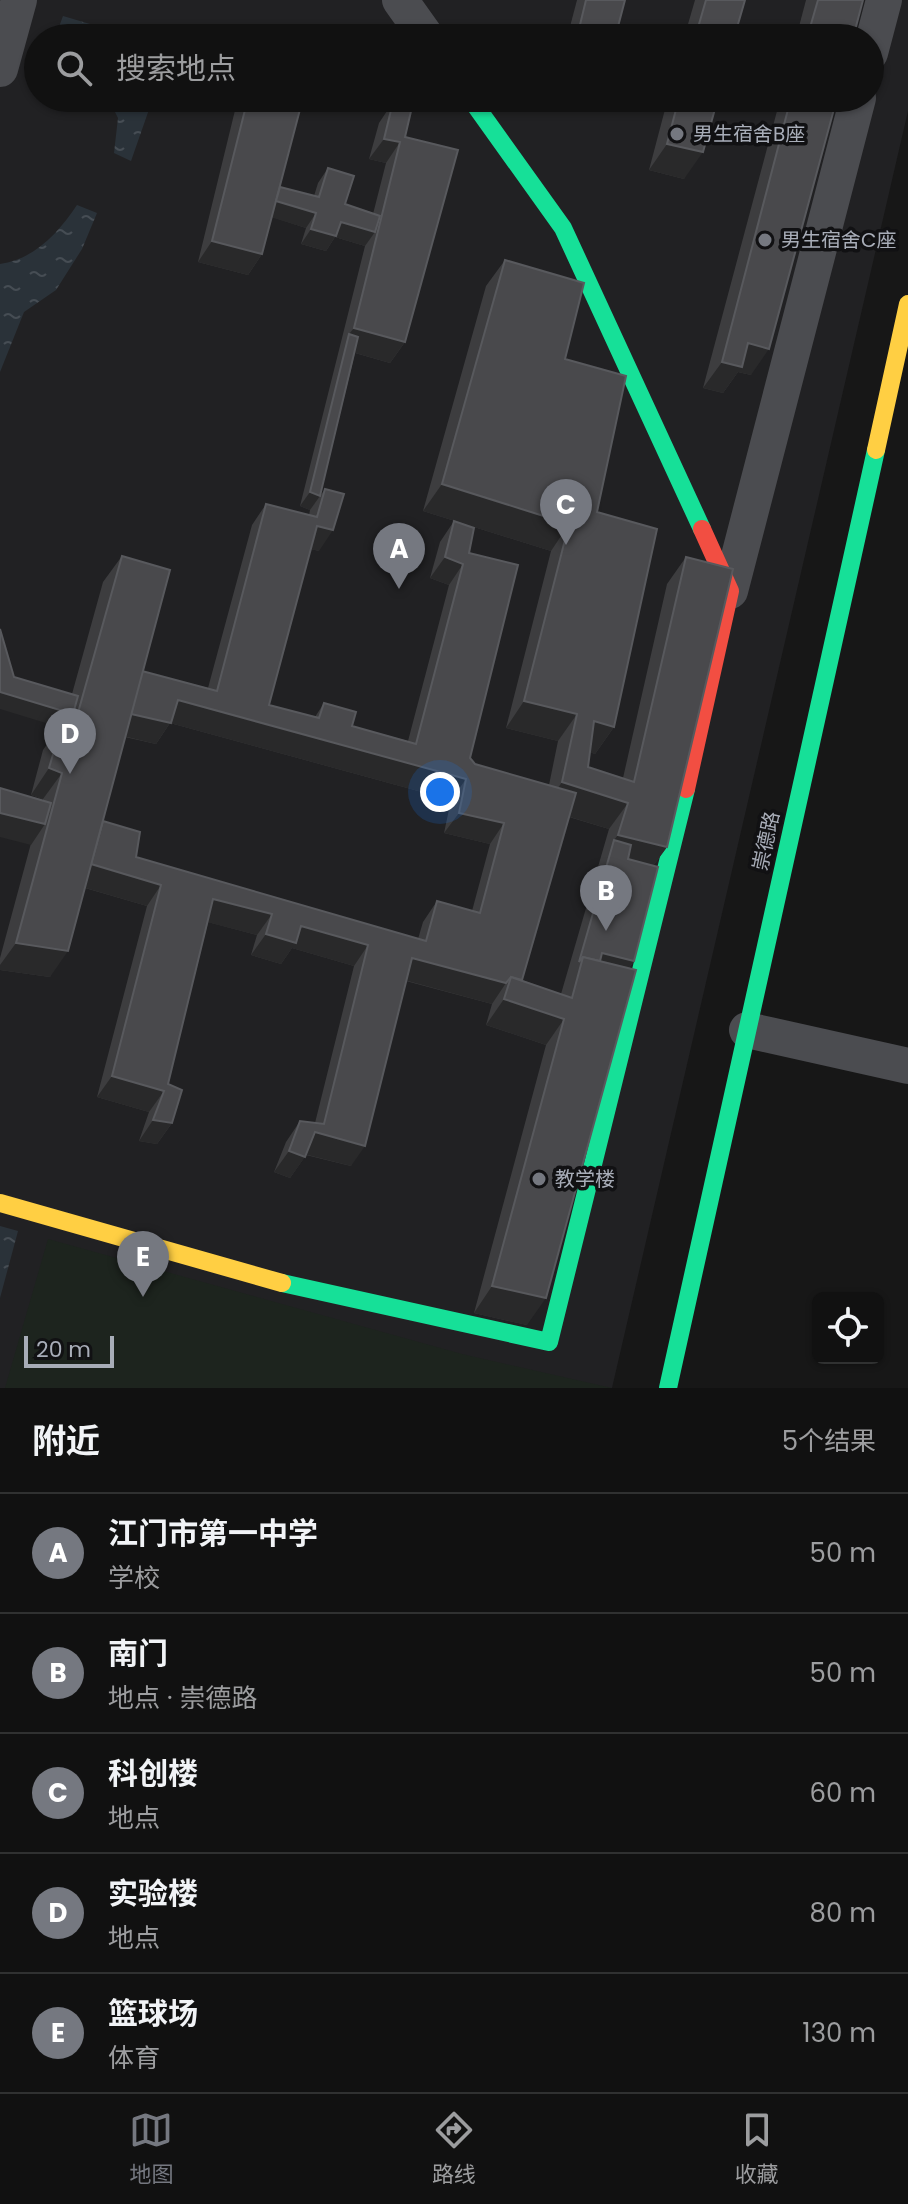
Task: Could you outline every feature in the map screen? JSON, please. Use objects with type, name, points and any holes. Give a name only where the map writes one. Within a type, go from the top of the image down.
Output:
[{"type":"street","points":[[0,69],[19,0]]},
{"type":"street","points":[[400,0],[417,24]]},
{"type":"street","points":[[878,24],[884,0]]},
{"type":"street","points":[[480,112],[563,228],[730,591]]},
{"type":"street","points":[[0,1203],[277,1282],[549,1342],[675,841],[730,591],[854,112]]},
{"type":"street","name":"崇德路","points":[[668,1388],[908,304]]},
{"type":"street","points":[[747,1030],[908,1066]]},
{"type":"shaded area","points":[[0,0],[908,0],[908,111],[612,1388],[0,1388]]},
{"type":"shaded area","points":[[48,1239],[462,1354],[612,1388],[5,1388]]},
{"type":"water","points":[[63,16],[90,24],[60,24]]},
{"type":"water","points":[[115,112],[148,112],[131,161],[114,153],[118,118]]},
{"type":"water","points":[[77,205],[97,213],[82,249],[56,290],[24,312],[0,372],[0,264],[35,251],[62,225]]},
{"type":"water","points":[[0,1226],[18,1231],[0,1298]]},
{"type":"building","points":[[586,0],[625,0],[619,24],[580,24]]},
{"type":"building","points":[[706,0],[745,0],[738,24],[699,24]]},
{"type":"building","points":[[818,0],[863,0],[857,24],[811,24]]},
{"type":"building","points":[[244,112],[299,112],[262,254],[212,241]]},
{"type":"building","points":[[391,112],[411,112],[405,137],[458,150],[405,342],[354,328],[400,142],[384,139]]},
{"type":"building","points":[[675,112],[714,112],[703,152],[667,144]]},
{"type":"building","name":"男生宿舍C座","points":[[787,112],[833,112],[769,349],[748,343],[742,367],[722,362]]},
{"type":"building","points":[[328,168],[354,176],[345,204],[380,216],[375,232],[341,222],[336,236],[311,229],[316,213],[276,201],[280,187],[319,197]]},
{"type":"building","points":[[505,260],[584,283],[565,359],[626,376],[597,512],[657,529],[614,727],[594,721],[588,767],[634,782],[686,557],[733,569],[667,847],[618,835],[628,803],[562,782],[577,714],[524,701],[569,524],[442,484]]},
{"type":"building","points":[[349,334],[358,337],[320,496],[310,492]]},
{"type":"building","points":[[325,489],[344,494],[333,530],[317,526],[269,705],[319,718],[324,703],[356,712],[352,726],[416,744],[463,564],[445,557],[454,521],[474,528],[469,553],[518,565],[470,758],[475,764],[576,793],[522,980],[511,977],[506,983],[412,958],[365,1146],[315,1132],[305,1157],[289,1151],[300,1121],[324,1124],[368,945],[301,926],[296,943],[266,934],[272,914],[213,899],[168,1084],[182,1090],[172,1123],[153,1120],[164,1091],[112,1076],[161,885],[91,864],[103,821],[140,832],[136,857],[426,941],[437,901],[480,913],[504,823],[459,813],[466,779],[178,700],[171,723],[131,714],[142,671],[217,691],[266,504],[317,517]]},
{"type":"building","points":[[122,556],[170,570],[68,951],[16,943],[62,773],[49,768],[62,724],[74,727]]},
{"type":"building","points":[[0,629],[14,677],[78,696],[73,714],[0,692]]},
{"type":"building","points":[[0,788],[51,803],[45,824],[0,813]]},
{"type":"building","points":[[614,840],[631,845],[628,859],[658,867],[634,961],[602,953],[600,961],[583,957],[579,962]]},
{"type":"building","name":"教学楼","points":[[583,957],[636,970],[546,1298],[492,1286],[564,1019],[504,999],[511,977],[572,998]]},
{"type":"traffic: fast","points":[[480,112],[563,228],[702,529]]},
{"type":"traffic: fast","points":[[668,1388],[876,450]]},
{"type":"traffic: fast","points":[[282,1283],[549,1342],[686,789]]},
{"type":"traffic: slow","points":[[876,450],[908,304]]},
{"type":"traffic: slow","points":[[0,1203],[282,1283]]},
{"type":"traffic: jam","points":[[686,789],[730,591],[702,529]]},
{"type":"place","name":"男生宿舍B座","points":[[677,134]]},
{"type":"place","name":"男生宿舍C座","points":[[765,240]]},
{"type":"place","name":"科创楼","points":[[566,545]]},
{"type":"place","name":"江门市第一中学","points":[[399,589]]},
{"type":"place","name":"实验楼","points":[[70,774]]},
{"type":"place","name":"南门","points":[[606,931]]},
{"type":"place","name":"教学楼","points":[[539,1179]]},
{"type":"place","name":"篮球场","points":[[143,1297]]}]
